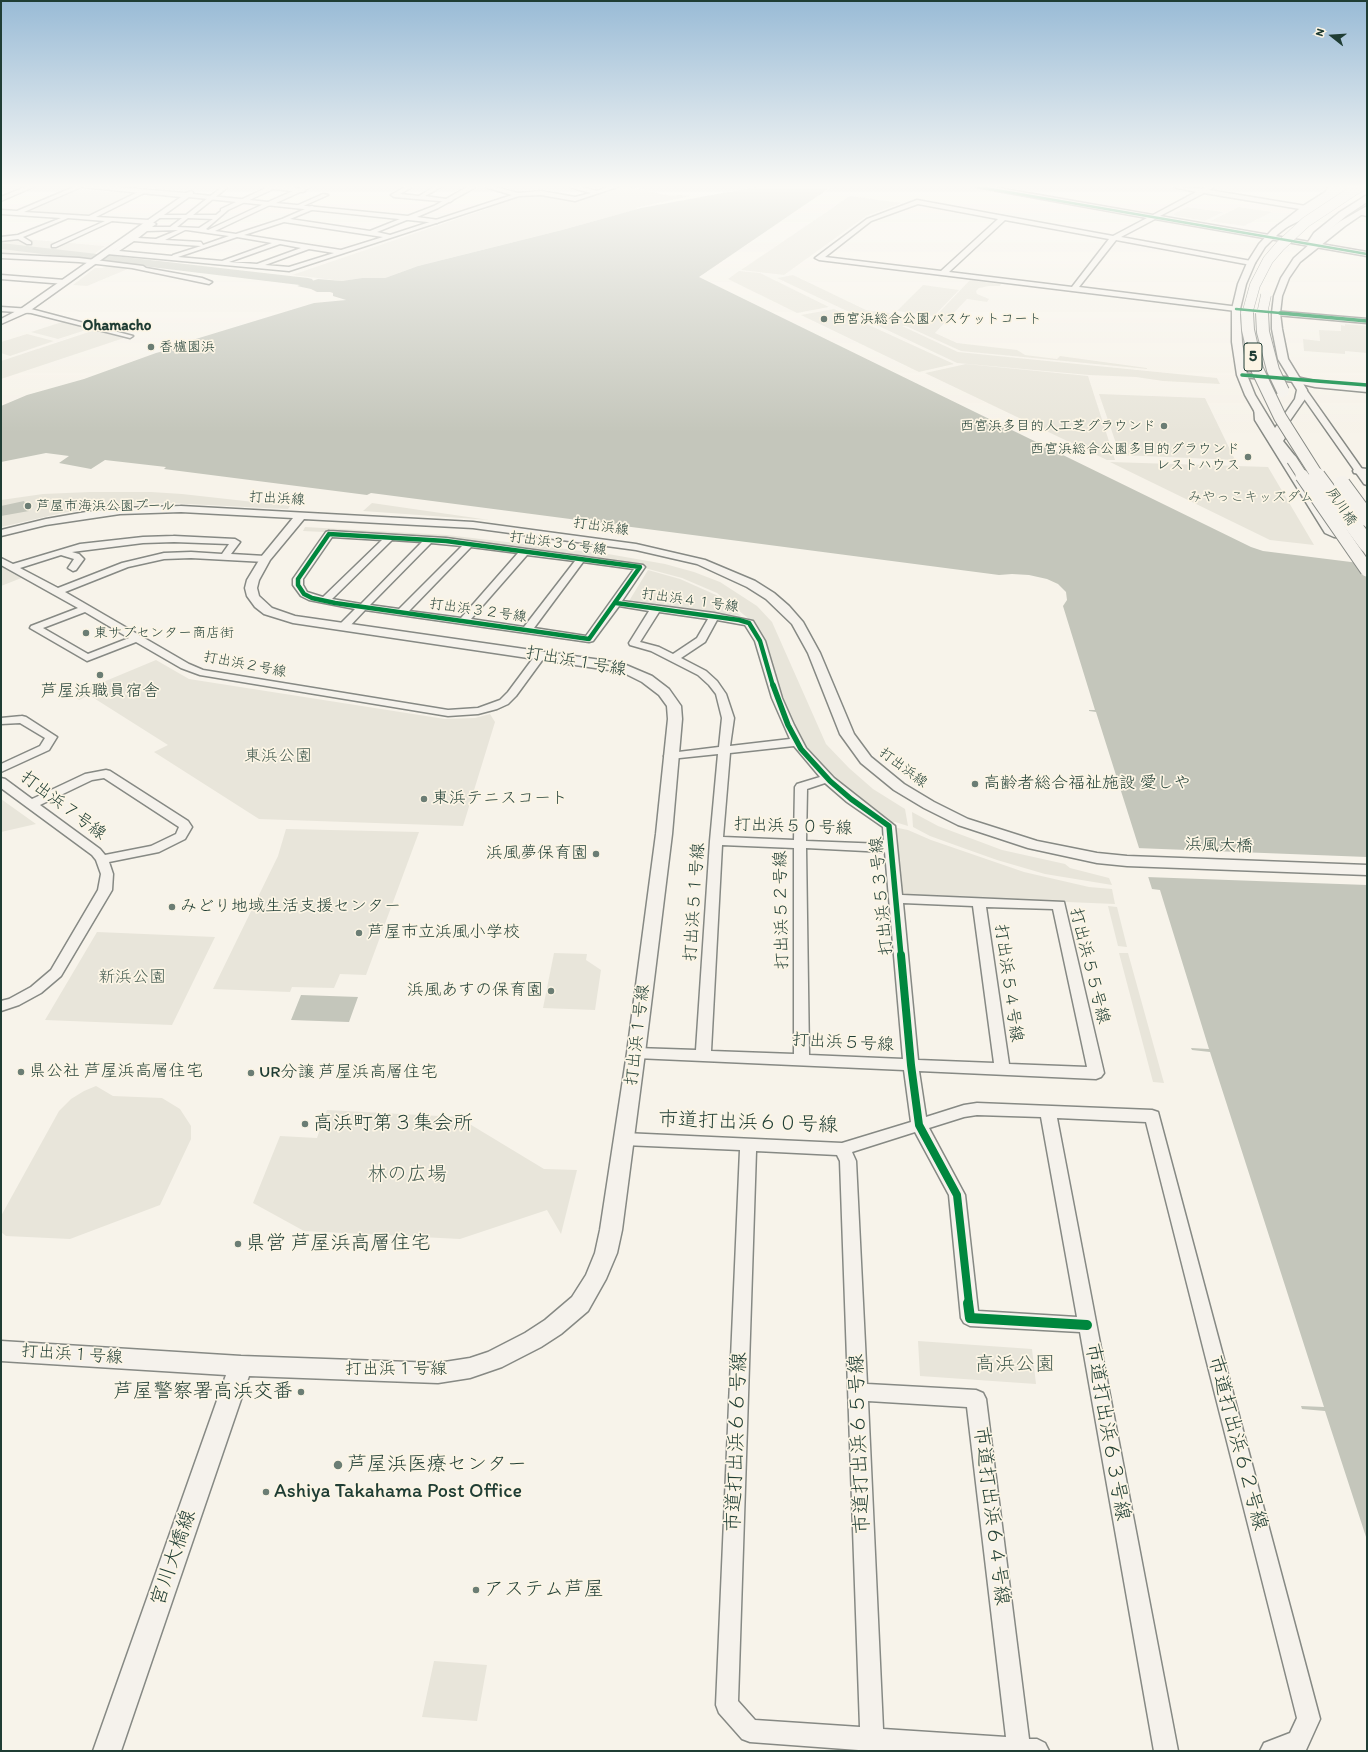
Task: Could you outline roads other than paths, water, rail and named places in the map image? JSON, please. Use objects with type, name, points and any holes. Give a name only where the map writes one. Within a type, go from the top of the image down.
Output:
[{"type":"highway","name":"5","points":[[1263,269],[1254,285],[1247,314],[1248,330],[1257,369],[1280,416],[1321,481],[1367,544]]},
{"type":"highway","name":"5","points":[[1268,287],[1262,315],[1267,350],[1273,370],[1301,422]]},
{"type":"highway","points":[[1336,475],[1367,518]]},
{"type":"main road","points":[[1248,269],[1242,284],[1236,309],[1237,342],[1242,375],[1257,408],[1282,449],[1292,460]]},
{"type":"main road","points":[[1291,269],[1285,278],[1278,296],[1276,313],[1277,329],[1283,359],[1302,390],[1300,399],[1277,432],[1292,460]]},
{"type":"main road","points":[[1236,309],[1276,313]]},
{"type":"main road","name":"夙川橋","points":[[1292,460],[1367,570]]},
{"type":"street","points":[[1,322],[25,310],[84,269]]},
{"type":"street","points":[[140,269],[209,282]]},
{"type":"street","points":[[908,269],[1236,309]]},
{"type":"street","points":[[943,273],[948,269]]},
{"type":"street","points":[[1073,290],[1090,269]]},
{"type":"street","points":[[1,277],[65,282]]},
{"type":"street","points":[[1,309],[25,310],[130,336]]},
{"type":"street","points":[[1276,313],[1367,321]]},
{"type":"street","points":[[1242,375],[1367,385]]},
{"type":"street","points":[[1296,380],[1314,384],[1367,389]]},
{"type":"street","points":[[1302,390],[1363,472],[1367,482]]},
{"type":"street","points":[[1257,408],[1259,420],[1328,531],[1348,537],[1367,538]]},
{"type":"street","name":"打出浜線","points":[[1,533],[46,522],[120,511],[181,510],[441,522],[636,547],[701,562],[727,572],[751,584],[770,596],[797,622],[814,653],[848,734],[866,760],[887,779],[919,799],[963,822],[1034,845],[1071,853]]},
{"type":"street","name":"打出浜１号線","points":[[1,1351],[241,1366],[438,1373],[470,1368],[494,1360],[533,1340],[553,1327],[580,1304],[595,1279],[606,1253],[612,1230],[664,834],[670,756],[675,719],[674,706],[664,692],[647,679],[626,670],[541,655],[280,616],[268,611],[259,604],[253,596],[250,588],[265,559],[301,516]]},
{"type":"street","name":"打出浜３２号線","points":[[389,538],[329,534],[298,579],[298,585],[304,594],[312,598],[325,601],[589,639]]},
{"type":"street","points":[[325,601],[389,538]]},
{"type":"street","name":"打出浜３６号線","points":[[389,538],[468,544],[640,568],[616,603]]},
{"type":"street","points":[[12,567],[62,552],[114,542],[143,540],[174,539],[235,542],[225,556]]},
{"type":"street","points":[[344,626],[430,540]]},
{"type":"street","points":[[402,612],[468,544]]},
{"type":"street","points":[[464,621],[525,551]]},
{"type":"street","points":[[62,552],[76,556],[79,559],[73,568]]},
{"type":"street","points":[[57,592],[138,561],[176,555],[225,556],[265,559]]},
{"type":"street","points":[[527,630],[582,559]]},
{"type":"street","name":"打出浜２号線","points":[[1,561],[184,666],[217,676],[448,713],[478,711],[504,702],[512,694],[541,655]]},
{"type":"street","name":"打出浜４１号線","points":[[589,639],[616,603],[745,621],[749,624],[760,641],[777,698],[797,742]]},
{"type":"street","name":"打出浜５１号線","points":[[656,608],[634,643],[655,649],[702,673],[713,683],[721,694],[728,718],[716,841],[703,1056]]},
{"type":"street","points":[[85,609],[35,628],[87,658],[137,638]]},
{"type":"street","points":[[674,658],[701,640],[714,616]]},
{"type":"street","points":[[1,721],[22,719],[51,737],[45,748],[1,768]]},
{"type":"street","points":[[670,756],[797,742]]},
{"type":"street","name":"打出浜５３号線","points":[[797,742],[827,778],[852,799],[889,826],[911,1065],[919,1125]]},
{"type":"street","points":[[31,804],[89,776],[106,774],[184,824],[186,827],[181,836],[155,849],[102,860]]},
{"type":"street","name":"打出浜５２号線","points":[[802,1060],[800,845],[801,786],[827,778]]},
{"type":"street","name":"打出浜７号線","points":[[1,782],[96,852],[102,860],[107,874],[105,890],[56,973],[36,990],[14,1002],[1,1006]]},
{"type":"street","name":"打出浜５０号線","points":[[716,841],[892,848]]},
{"type":"street","name":"浜風大橋","points":[[1071,853],[1127,861],[1367,870]]},
{"type":"street","name":"打出浜５５号線","points":[[896,899],[1059,905],[1096,1073]]},
{"type":"street","name":"打出浜５４号線","points":[[979,902],[1002,1069]]},
{"type":"street","name":"打出浜５号線","points":[[636,1053],[1096,1073]]},
{"type":"street","name":"市道打出浜６０号線","points":[[624,1139],[842,1149],[964,1111],[977,1109],[1152,1116]]},
{"type":"street","name":"市道打出浜６３号線","points":[[1048,1112],[1166,1751]]},
{"type":"street","name":"市道打出浜６２号線","points":[[1152,1116],[1309,1719],[1298,1742],[1272,1751]]},
{"type":"street","points":[[919,1125],[957,1195],[970,1318],[1087,1325]]},
{"type":"street","name":"市道打出浜６６号線","points":[[748,1145],[727,1705],[750,1731],[872,1739]]},
{"type":"street","name":"市道打出浜６５号線","points":[[842,1149],[848,1161],[872,1739]]},
{"type":"street","name":"宮川大橋線","points":[[107,1751],[241,1366]]},
{"type":"street","name":"市道打出浜６４号線","points":[[858,1392],[976,1399],[1028,1750]]},
{"type":"street","points":[[872,1739],[1028,1750]]},
{"type":"waterway","points":[[195,269],[308,282]]},
{"type":"place","name":"西宮浜総合公園バスケットコート","points":[[824,319]]},
{"type":"place","name":"香櫨園浜","points":[[151,347]]},
{"type":"place","name":"西宮浜多目的人工芝グラウンド","points":[[1164,426]]},
{"type":"place","name":"西宮浜総合公園多目的グラウンド レストハウス","points":[[1248,457]]},
{"type":"place","name":"芦屋市海浜公園プール","points":[[28,506]]},
{"type":"place","name":"東サブセンター商店街","points":[[86,633]]},
{"type":"place","name":"芦屋浜職員宿舎","points":[[100,675]]},
{"type":"place","name":"高齢者総合福祉施設 愛しや","points":[[975,784]]},
{"type":"place","name":"東浜テニスコート","points":[[424,799]]},
{"type":"place","name":"浜風夢保育園","points":[[596,854]]},
{"type":"place","name":"みどり地域生活支援センター","points":[[172,907]]},
{"type":"place","name":"芦屋市立浜風小学校","points":[[359,933]]},
{"type":"place","name":"浜風あすの保育園","points":[[551,991]]},
{"type":"place","name":"県公社 芦屋浜高層住宅","points":[[21,1072]]},
{"type":"place","name":"UR分譲 芦屋浜高層住宅","points":[[251,1073]]},
{"type":"place","name":"高浜町第３集会所","points":[[305,1124]]},
{"type":"place","name":"県営 芦屋浜高層住宅","points":[[238,1244]]},
{"type":"place","name":"芦屋警察署高浜交番","points":[[301,1392]]},
{"type":"place","name":"芦屋浜医療センター","points":[[338,1465]]},
{"type":"place","name":"Ashiya Takahama Post Office","points":[[266,1492]]},
{"type":"place","name":"アステム芦屋","points":[[476,1590]]},
{"type":"district","name":"Ohamacho","points":[[117,326]]},
{"type":"park label","name":"みやっこキッズダム","points":[[1251,497]]},
{"type":"park label","name":"東浜公園","points":[[278,757]]},
{"type":"park label","name":"新浜公園","points":[[132,978]]},
{"type":"park label","name":"林の広場","points":[[407,1175]]},
{"type":"park label","name":"高浜公園","points":[[1015,1365]]}]
